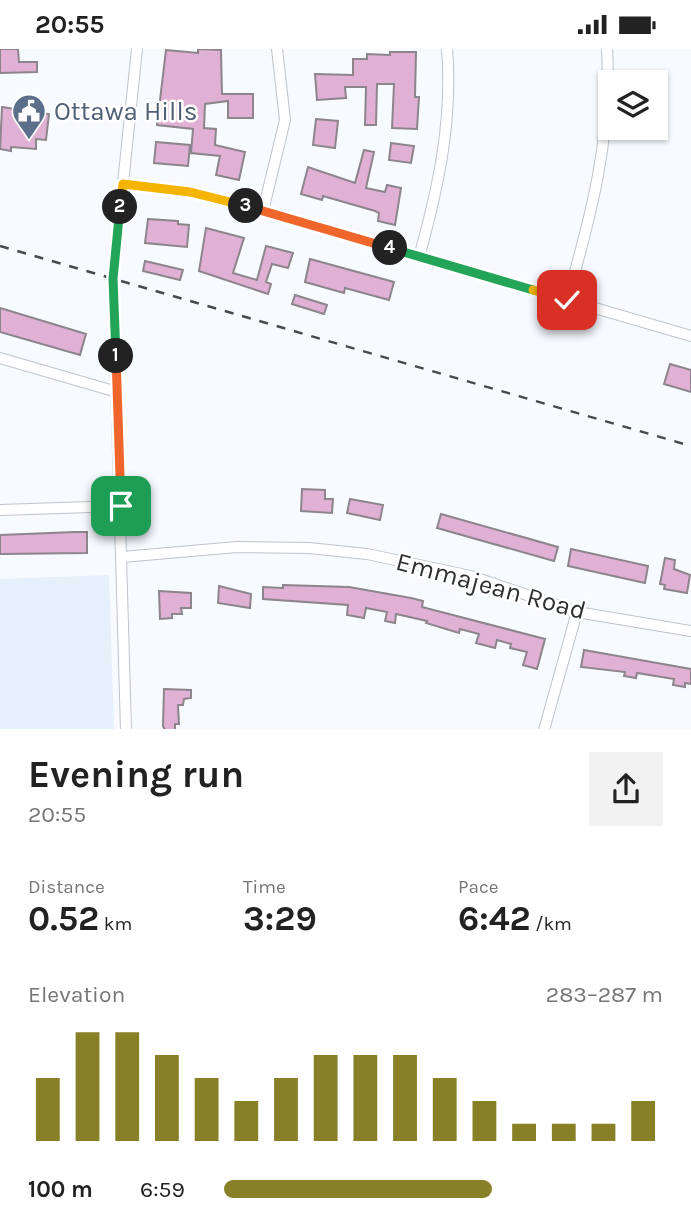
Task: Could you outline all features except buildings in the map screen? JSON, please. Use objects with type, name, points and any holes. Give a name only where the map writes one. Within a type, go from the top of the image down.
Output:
[{"type":"street","points":[[126,729],[113,279],[137,49]]},
{"type":"street","points":[[262,211],[285,121],[277,49]]},
{"type":"street","points":[[419,257],[439,179],[446,138],[447,49]]},
{"type":"street","points":[[567,300],[595,200],[605,148],[607,49]]},
{"type":"street","points":[[123,184],[190,192],[262,211],[691,336]]},
{"type":"street","points":[[0,358],[117,393]]},
{"type":"street","points":[[0,510],[121,506]]},
{"type":"street","name":"Emmajean Road","points":[[122,558],[237,547],[310,548],[355,553],[471,576],[577,612],[691,631]]},
{"type":"street","points":[[544,729],[577,612]]},
{"type":"shaded area","points":[[109,575],[114,729],[0,729],[0,579]]},
{"type":"railway","points":[[0,246],[691,446]]},
{"type":"place","name":"Ottawa Hills","points":[[29,141]]},
{"type":"route","points":[[121,506],[113,279],[123,184],[190,192],[227,201],[567,300]]}]
